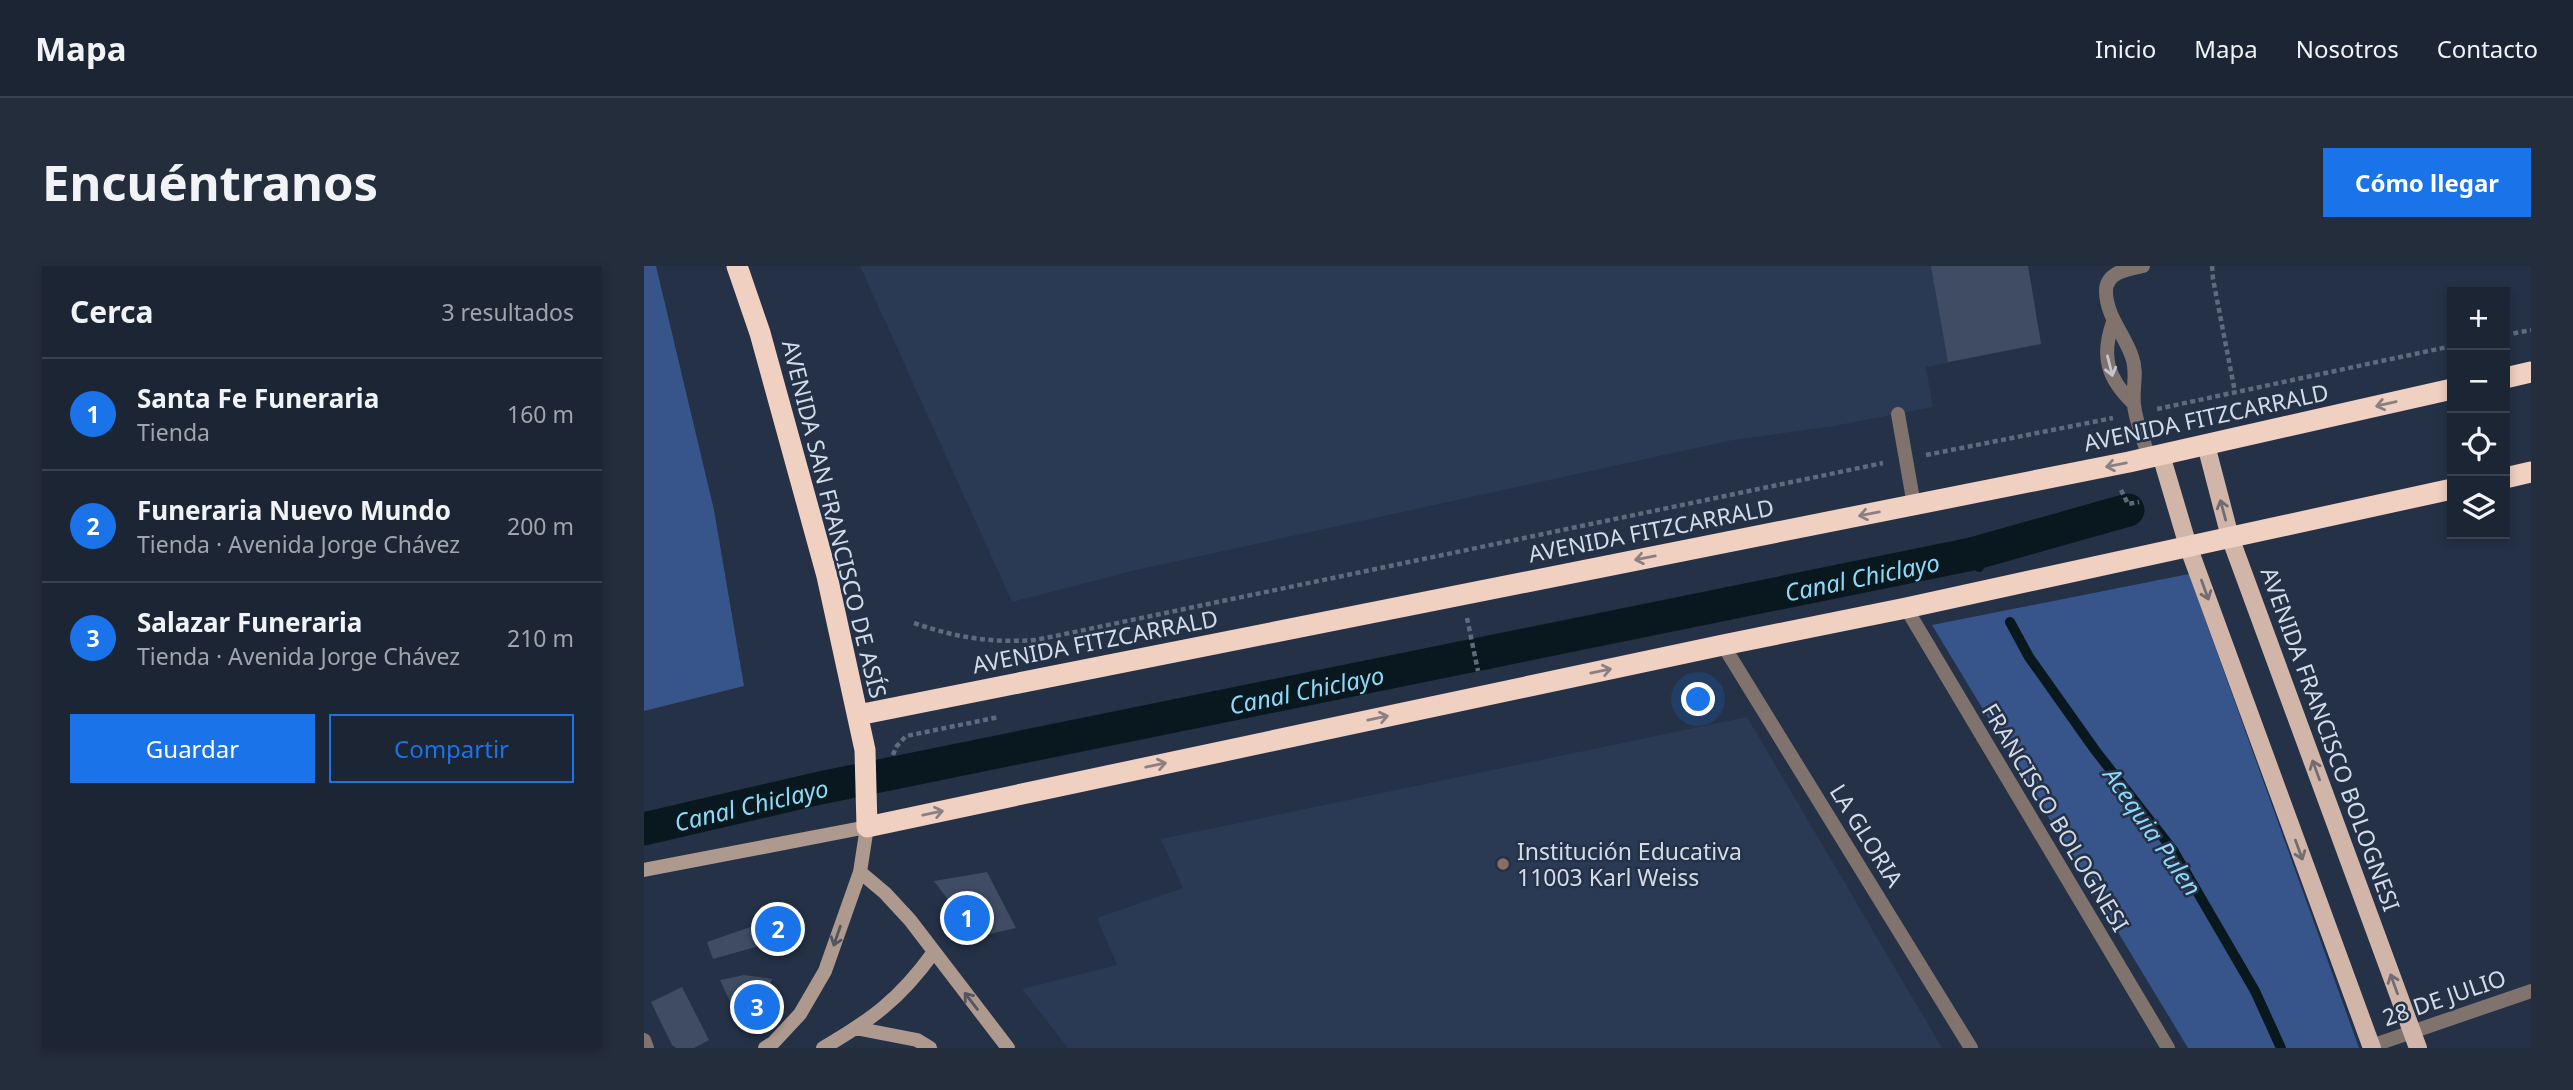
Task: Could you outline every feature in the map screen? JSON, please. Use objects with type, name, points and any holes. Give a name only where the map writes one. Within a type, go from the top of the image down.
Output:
[{"type":"highway","name":"AVENIDA SAN FRANCISCO DE ASÍS","points":[[737,266],[760,333],[797,460],[827,576],[865,750],[867,827]]},
{"type":"highway","points":[[2510,376],[2531,372]]},
{"type":"highway","name":"AVENIDA FITZCARRALD","points":[[858,715],[2155,456],[2447,390]]},
{"type":"highway","points":[[2510,477],[2531,472]]},
{"type":"highway","points":[[867,827],[1906,608],[2447,490]]},
{"type":"main road","name":"AVENIDA FRANCISCO BOLOGNESI","points":[[2206,445],[2230,537],[2415,1040]]},
{"type":"main road","points":[[2155,456],[2371,1047]]},
{"type":"main road","points":[[644,870],[867,827]]},
{"type":"main road","name":"AVENIDA SAN FRANCISCO DE ASÍS","points":[[765,1048],[800,1014],[825,971],[860,872],[867,827]]},
{"type":"main road","points":[[860,872],[885,893],[910,920],[1008,1048]]},
{"type":"main road","points":[[823,1048],[885,1008],[912,983],[933,953]]},
{"type":"main road","points":[[855,1028],[918,1040],[930,1048]]},
{"type":"street","points":[[2133,403],[2136,381],[2134,360],[2126,339],[2113,322],[2106,290],[2111,278],[2122,271],[2143,266]]},
{"type":"street","points":[[2113,322],[2107,339],[2109,366],[2120,390],[2133,403],[2155,456]]},
{"type":"street","points":[[1898,414],[1914,505]]},
{"type":"street","name":"FRANCISCO BOLOGNESI","points":[[1906,608],[2168,1048]]},
{"type":"street","name":"LA GLORIA","points":[[1723,645],[1972,1048]]},
{"type":"street","name":"28 DE JULIO","points":[[2371,1047],[2415,1040],[2531,991]]},
{"type":"street","points":[[644,1040],[647,1048]]},
{"type":"path","points":[[2212,266],[2235,392]]},
{"type":"path","points":[[2510,334],[2531,330]]},
{"type":"path","points":[[2153,410],[2447,347]]},
{"type":"path","points":[[914,623],[961,636],[1000,642],[1037,640],[2123,416]]},
{"type":"path","points":[[1467,618],[1478,670]]},
{"type":"shaded area","points":[[644,266],[656,266],[714,510],[744,686],[644,711]]},
{"type":"shaded area","points":[[860,266],[2028,266],[2041,344],[1926,367],[1933,407],[1834,426],[1733,440],[1136,570],[1012,602]]},
{"type":"shaded area","points":[[2189,574],[2359,1048],[2188,1048],[1932,625]]},
{"type":"shaded area","name":"Institución Educativa 11003 Karl Weiss","points":[[1747,717],[1942,1048],[1068,1048],[1022,989],[1117,965],[1097,918],[1183,888],[1161,839]]},
{"type":"building","points":[[1931,266],[2028,266],[2041,344],[1948,362]]},
{"type":"building","points":[[987,872],[1016,928],[976,937],[934,881]]},
{"type":"building","points":[[785,915],[780,940],[713,959],[707,942]]},
{"type":"building","points":[[744,975],[772,979],[760,1014],[741,1025],[720,980]]},
{"type":"building","points":[[682,987],[709,1040],[694,1048],[676,1048],[672,1045],[651,1002]]},
{"type":"waterway","name":"Canal Chiclayo","points":[[644,829],[820,788],[1972,554],[2128,510]]},
{"type":"waterway","name":"Acequia Pulen","points":[[1972,554],[1979,567]]},
{"type":"waterway","name":"Acequia Pulen","points":[[2010,622],[2029,657],[2095,750],[2173,850],[2255,991],[2281,1048]]},
{"type":"place","name":"Institución Educativa 11003 Karl Weiss","points":[[1503,864]]},
{"type":"place","name":"Santa Fe Funeraria","points":[[967,918]]},
{"type":"place","name":"Funeraria Nuevo Mundo","points":[[778,929]]},
{"type":"place","name":"Salazar Funeraria","points":[[757,1007]]}]
